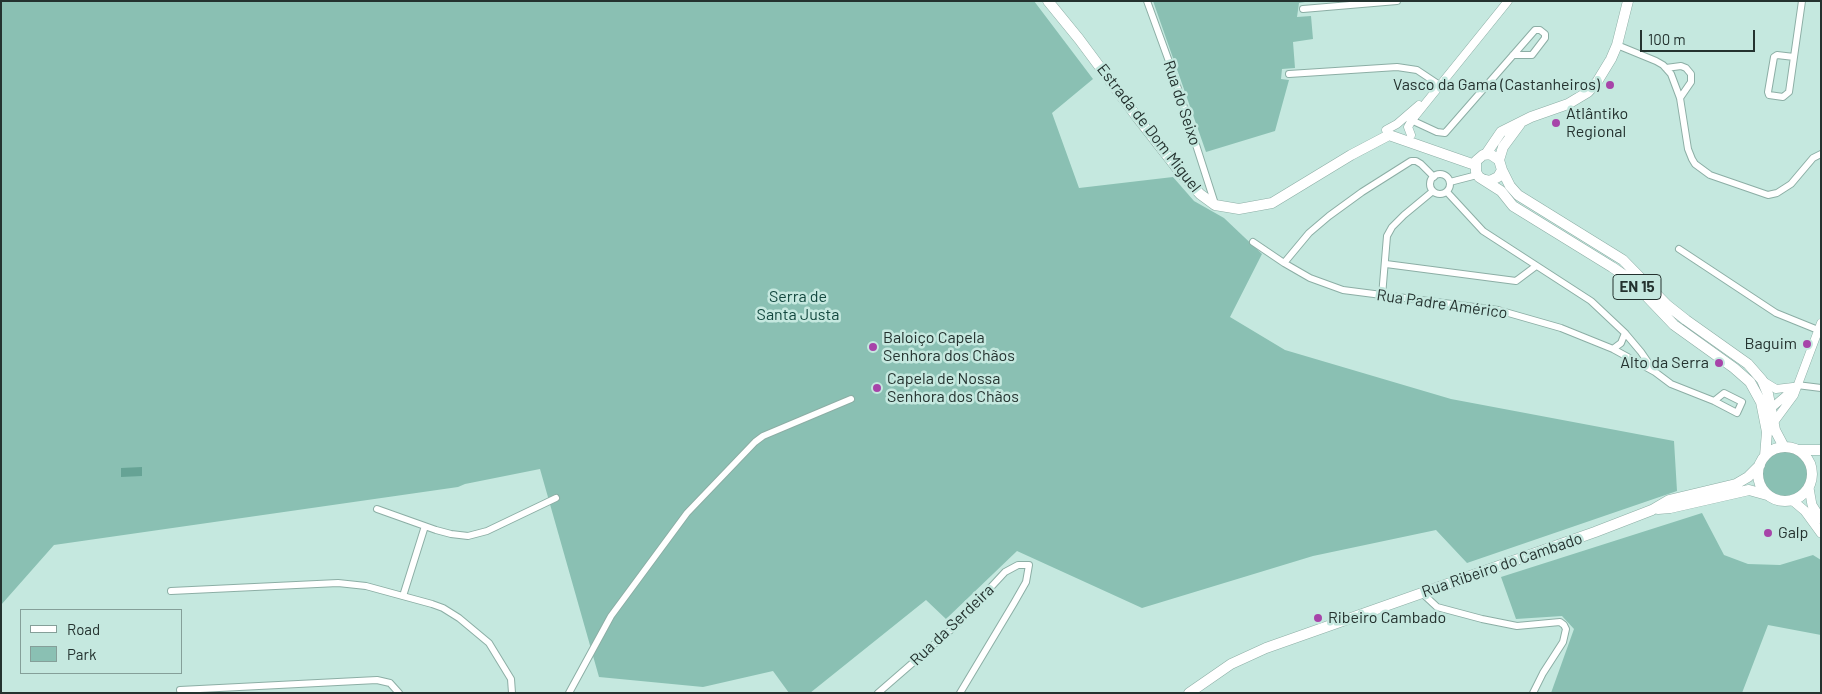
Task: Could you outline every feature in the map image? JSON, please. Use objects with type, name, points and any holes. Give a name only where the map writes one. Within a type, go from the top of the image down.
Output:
[{"type":"main road","name":"Estrada de Dom Miguel","points":[[1048,1],[1180,172],[1200,194],[1215,205],[1239,210],[1272,203],[1351,155],[1389,135],[1481,166]]},
{"type":"main road","points":[[1481,166],[1502,132],[1531,117],[1568,104],[1588,92],[1604,73],[1617,45],[1628,1]]},
{"type":"main road","points":[[1386,130],[1395,130],[1411,135],[1481,166],[1490,181],[1498,177],[1503,147],[1522,121]]},
{"type":"main road","name":"Estrada de Dom Miguel","points":[[1351,155],[1372,137],[1386,130]]},
{"type":"main road","points":[[1481,166],[1493,155],[1500,165]]},
{"type":"main road","name":"EN 15","points":[[1500,165],[1510,186],[1518,195],[1623,260],[1667,305],[1748,364],[1762,380],[1771,406],[1762,460]]},
{"type":"main road","name":"EN 15","points":[[1481,166],[1513,206],[1631,280],[1674,325],[1742,375],[1755,390],[1784,446]]},
{"type":"main road","points":[[1821,450],[1799,450],[1784,446],[1773,449],[1762,460],[1759,481],[1767,494],[1782,501],[1792,500],[1802,496],[1821,465]]},
{"type":"main road","points":[[1799,450],[1810,462],[1812,505],[1821,519]]},
{"type":"main road","name":"Rua Ribeiro do Cambado","points":[[1189,693],[1249,654],[1596,532],[1652,510],[1669,500],[1736,484],[1748,477],[1762,460]]},
{"type":"main road","name":"Rua Ribeiro do Cambado","points":[[1652,510],[1670,508],[1749,490],[1767,494]]},
{"type":"main road","points":[[1792,500],[1805,511],[1821,533]]},
{"type":"street","name":"Rua do Seixo","points":[[1147,1],[1171,67],[1215,205]]},
{"type":"street","points":[[1303,9],[1397,1]]},
{"type":"street","name":"Estrada de Dom Miguel","points":[[1386,130],[1409,119],[1418,106],[1428,100],[1508,1]]},
{"type":"street","points":[[1794,57],[1777,55],[1774,57],[1769,94],[1784,98],[1787,96],[1794,57],[1802,1]]},
{"type":"street","points":[[1411,135],[1408,127],[1409,119],[1437,132],[1444,133],[1535,30],[1540,30],[1545,34],[1545,38],[1532,54],[1513,55]]},
{"type":"street","points":[[1617,45],[1656,60],[1671,74],[1680,98],[1688,149],[1695,164],[1710,175],[1768,195],[1777,193],[1791,184],[1813,158],[1821,154]]},
{"type":"street","points":[[1666,68],[1681,66],[1686,68],[1691,74],[1691,82],[1680,98]]},
{"type":"street","points":[[1289,74],[1397,67],[1417,70],[1440,86]]},
{"type":"street","points":[[1284,263],[1309,233],[1329,216],[1362,192],[1411,161],[1421,164],[1434,177]]},
{"type":"street","points":[[1450,182],[1481,166]]},
{"type":"street","points":[[1442,174],[1448,177],[1450,182],[1447,192],[1442,194],[1433,191],[1430,186],[1434,177],[1442,174]]},
{"type":"street","points":[[1382,296],[1388,236],[1404,214],[1433,191]]},
{"type":"street","points":[[1447,192],[1483,230],[1591,301],[1625,333],[1655,372]]},
{"type":"street","name":"Rua Padre Américo","points":[[1253,242],[1310,278],[1343,290],[1498,310],[1561,328],[1613,349],[1655,372],[1671,384],[1714,401]]},
{"type":"street","points":[[1679,249],[1788,320],[1819,326],[1798,386],[1788,404],[1769,419]]},
{"type":"street","points":[[1386,264],[1516,281],[1536,266]]},
{"type":"street","points":[[1613,349],[1621,343],[1625,333]]},
{"type":"street","points":[[1742,375],[1756,385],[1764,402],[1782,410]]},
{"type":"street","points":[[1762,380],[1776,389],[1798,386],[1821,388]]},
{"type":"street","points":[[1771,406],[1798,386]]},
{"type":"street","points":[[569,693],[611,616],[687,513],[721,477],[763,436],[851,399]]},
{"type":"street","points":[[377,509],[451,534],[468,536],[478,534],[556,498]]},
{"type":"street","points":[[403,596],[425,526]]},
{"type":"street","name":"Rua da Serdeira","points":[[878,693],[954,627],[1005,572],[1018,565],[1029,565],[1026,582],[960,693]]},
{"type":"street","points":[[171,591],[338,583],[366,586],[403,596],[443,608],[489,643],[511,679],[512,693]]},
{"type":"street","points":[[1422,593],[1437,607],[1482,619],[1517,626],[1560,622],[1564,624],[1566,629],[1563,642],[1543,673],[1533,693]]},
{"type":"street","points":[[180,690],[377,680],[390,683],[399,693]]},
{"type":"green space","name":"Serra de Santa Justa","points":[[1,1],[1034,1],[1093,79],[1052,113],[1079,188],[1173,177],[1194,201],[1224,218],[1262,254],[1230,317],[1285,350],[1451,399],[1674,441],[1677,491],[1467,563],[1436,530],[1313,556],[1142,608],[1017,551],[946,619],[926,600],[810,693],[789,693],[773,671],[703,687],[599,677],[540,469],[458,487],[54,545],[1,605]]},
{"type":"green space","points":[[1153,1],[1311,1],[1299,3],[1297,17],[1311,16],[1313,39],[1293,42],[1295,68],[1282,69],[1281,79],[1289,80],[1275,131],[1206,152]]},
{"type":"green space","points":[[1786,451],[1799,455],[1805,461],[1809,474],[1805,487],[1799,493],[1786,497],[1773,493],[1767,487],[1763,474],[1767,461],[1773,455]]},
{"type":"green space","points":[[1702,513],[1724,555],[1748,564],[1780,565],[1813,555],[1821,560],[1821,635],[1768,625],[1742,693],[1551,693],[1574,629],[1562,616],[1516,619],[1501,577]]},
{"type":"shaded area","points":[[142,467],[142,476],[121,477],[121,468]]},
{"type":"place","name":"Vasco da Gama (Castanheiros)","points":[[1610,85]]},
{"type":"place","name":"Atlântiko Regional","points":[[1556,123]]},
{"type":"place","name":"Baguim","points":[[1807,344]]},
{"type":"place","name":"Baloiço Capela Senhora dos Chãos","points":[[873,347]]},
{"type":"place","name":"Alto da Serra","points":[[1719,363]]},
{"type":"place","name":"Capela de Nossa Senhora dos Chãos","points":[[877,388]]},
{"type":"place","name":"Galp","points":[[1768,533]]},
{"type":"place","name":"Ribeiro Cambado","points":[[1318,618]]}]
